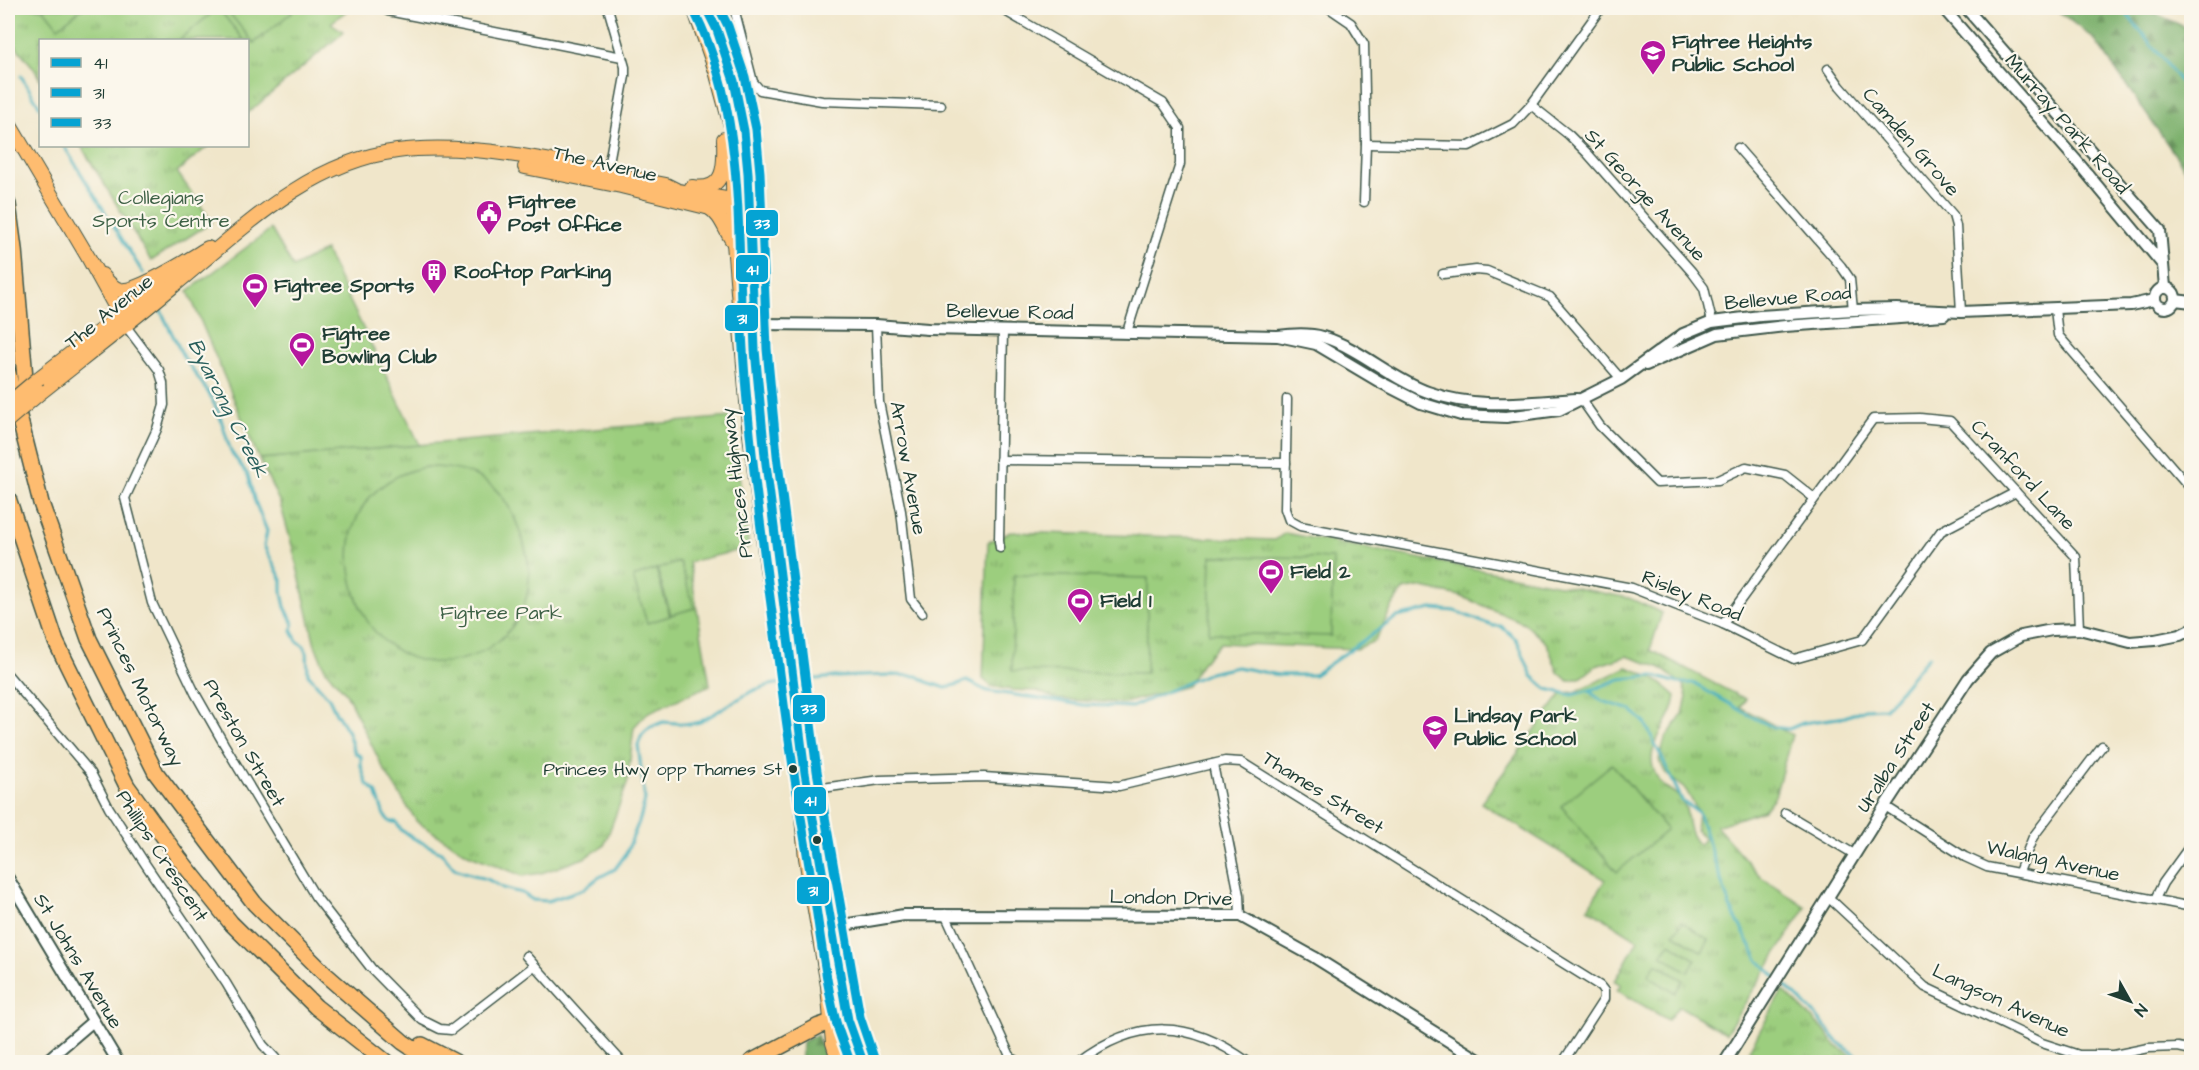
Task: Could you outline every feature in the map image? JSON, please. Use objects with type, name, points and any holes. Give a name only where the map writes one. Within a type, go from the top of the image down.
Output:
[{"type":"highway","points":[[8,204],[20,304],[33,476]]},
{"type":"highway","name":"Princes Motorway","points":[[8,374],[33,476],[89,639],[156,773],[255,904],[326,975],[403,1042],[433,1062]]},
{"type":"highway","points":[[8,498],[56,642],[128,786],[179,858],[231,923],[316,1007],[387,1062]]},
{"type":"highway","points":[[380,1022],[455,1062]]},
{"type":"highway","points":[[751,1062],[831,1022],[841,1034],[856,1062]]},
{"type":"main road","name":"Princes Highway","points":[[694,8],[716,71],[732,130],[734,243],[747,324]]},
{"type":"main road","name":"Princes Highway","points":[[706,8],[725,52],[741,112],[747,155],[749,208],[747,324],[752,455],[767,569],[787,668],[806,858],[848,1020],[863,1062]]},
{"type":"main road","points":[[666,185],[707,187],[722,175],[724,136],[716,71]]},
{"type":"main road","points":[[8,122],[88,257],[122,320]]},
{"type":"main road","name":"The Avenue","points":[[453,150],[706,207],[734,206]]},
{"type":"main road","name":"The Avenue","points":[[8,404],[40,385],[194,259],[302,187],[354,160],[396,151],[453,150],[506,154],[666,185],[678,191],[749,208]]},
{"type":"main road","points":[[706,207],[717,214],[734,243]]},
{"type":"main road","points":[[88,257],[110,284],[125,290],[149,281],[234,234]]},
{"type":"main road","name":"The Avenue","points":[[8,420],[40,385]]},
{"type":"main road","name":"Princes Highway","points":[[790,693],[808,790],[825,928],[833,1043],[839,1062]]},
{"type":"street","points":[[382,8],[622,57]]},
{"type":"street","points":[[607,173],[625,76],[608,8]]},
{"type":"street","points":[[734,8],[753,82],[760,90],[822,101],[941,105]]},
{"type":"street","points":[[1000,8],[1163,103],[1180,128],[1180,164],[1127,332]]},
{"type":"street","points":[[1329,8],[1351,22],[1364,44],[1366,144],[1364,202]]},
{"type":"street","points":[[1366,144],[1469,146],[1513,124],[1531,105],[1602,8]]},
{"type":"street","name":"Murray Park Road","points":[[1943,8],[2164,265]]},
{"type":"street","name":"Murray Park Road","points":[[1966,8],[2160,230],[2164,287]]},
{"type":"street","name":"Camden Grove","points":[[1828,69],[1840,86],[1953,215],[1956,226],[1957,312]]},
{"type":"street","name":"St George Avenue","points":[[1531,105],[1569,135],[1588,154],[1692,272],[1704,288],[1712,322]]},
{"type":"street","points":[[1738,148],[1841,266],[1850,279],[1853,310]]},
{"type":"street","points":[[2075,159],[2088,148]]},
{"type":"street","points":[[1443,274],[1486,271],[1550,297],[1621,379]]},
{"type":"street","points":[[2164,287],[2173,291],[2175,300],[2167,308],[2159,306],[2154,300],[2158,291],[2164,287]]},
{"type":"street","name":"Bellevue Road","points":[[1640,367],[1657,350],[1683,334],[1712,322],[1760,316],[1853,310],[1906,309],[1957,312],[2055,309],[2131,305],[2154,300]]},
{"type":"street","points":[[2175,300],[2192,302]]},
{"type":"street","points":[[2055,309],[2058,335],[2192,490]]},
{"type":"street","name":"Bellevue Road","points":[[747,324],[876,325],[1003,331],[1278,336],[1316,344],[1410,398],[1461,415],[1506,417],[1559,410],[1640,367],[1717,334],[1785,326],[1936,317],[1957,312]]},
{"type":"street","name":"Preston Street","points":[[122,320],[159,370],[163,382],[164,405],[157,429],[125,498],[152,603],[207,714],[315,896],[371,968],[422,1020],[440,1029],[451,1030],[534,966]]},
{"type":"street","name":"Arrow Avenue","points":[[876,325],[879,402],[901,511],[911,599],[922,613]]},
{"type":"street","points":[[1000,548],[1003,331]]},
{"type":"street","points":[[1000,460],[1286,463],[1287,399]]},
{"type":"street","points":[[1581,399],[1600,426],[1657,483],[1718,480],[1746,467],[1785,475],[1814,498]]},
{"type":"street","name":"Cranford Lane","points":[[1723,624],[1873,419],[1950,421],[2076,557],[2079,629]]},
{"type":"street","name":"Risley Road","points":[[1286,463],[1285,509],[1289,520],[1300,526],[1632,588],[1723,624],[1794,659],[1862,640],[1941,531],[2016,492]]},
{"type":"street","name":"Uralba Street","points":[[1725,1062],[1885,806],[1968,679],[1991,653],[2021,636],[2052,630],[2079,629],[2130,642],[2163,639],[2192,629]]},
{"type":"street","name":"Phillips Crescent","points":[[8,675],[91,773],[109,808],[226,983],[263,1045],[279,1062]]},
{"type":"street","points":[[2019,872],[2033,837],[2102,746]]},
{"type":"street","name":"Thames Street","points":[[808,790],[880,780],[984,777],[1119,786],[1213,764],[1234,761],[1248,765],[1595,982],[1604,991],[1602,1002],[1563,1062]]},
{"type":"street","points":[[1213,764],[1239,895],[1240,916]]},
{"type":"street","name":"Walang Avenue","points":[[1885,806],[1965,857],[1987,867],[2192,907]]},
{"type":"street","points":[[1785,813],[1854,854]]},
{"type":"street","points":[[2155,899],[2163,883],[2192,843]]},
{"type":"street","name":"St Johns Avenue","points":[[8,878],[118,1062]]},
{"type":"street","name":"Langson Avenue","points":[[1828,897],[1925,987],[2042,1043],[2079,1055],[2114,1055],[2148,1048],[2178,1047],[2192,1050]]},
{"type":"street","points":[[945,914],[1010,1061]]},
{"type":"street","name":"London Drive","points":[[825,928],[904,915],[1240,916],[1314,957],[1482,1062]]},
{"type":"street","points":[[526,956],[622,1062]]},
{"type":"street","points":[[45,1062],[93,1021]]},
{"type":"street","points":[[1078,1062],[1114,1040],[1145,1030],[1166,1029],[1216,1041],[1248,1062]]},
{"type":"green space","points":[[8,8],[350,8],[331,23],[344,32],[249,112],[249,39],[39,39],[39,77],[8,37]]},
{"type":"green space","points":[[43,8],[83,8],[58,27]]},
{"type":"green space","points":[[218,8],[243,39],[180,39]]},
{"type":"green space","points":[[225,8],[288,8],[292,12],[254,43]]},
{"type":"green space","points":[[2054,8],[2144,8],[2191,30],[2191,189],[2185,169],[2094,39]]},
{"type":"green space","name":"Collegians Sports Centre","points":[[82,147],[207,147],[177,172],[212,222],[151,261]]},
{"type":"green space","name":"Figtree Bowling Club","points":[[271,229],[293,267],[325,250],[420,445],[259,459],[188,291]]},
{"type":"green space","name":"Figtree Park","points":[[731,417],[749,548],[689,562],[710,685],[647,713],[634,727],[627,784],[604,846],[584,858],[541,873],[523,876],[468,854],[417,822],[383,768],[346,693],[325,669],[315,645],[280,503],[259,459]]},
{"type":"green space","points":[[425,467],[449,468],[468,473],[490,484],[502,497],[516,521],[529,565],[527,597],[511,628],[483,651],[449,662],[430,662],[410,657],[384,641],[365,617],[355,593],[350,569],[350,546],[354,524],[364,504],[379,488],[400,475]]},
{"type":"green space","points":[[1010,532],[1275,540],[1285,533],[1629,598],[1662,613],[1650,650],[1746,699],[1740,707],[1792,735],[1775,796],[1764,810],[1716,826],[1761,877],[1806,907],[1726,1033],[1679,1006],[1668,1020],[1617,990],[1621,985],[1615,981],[1638,940],[1588,908],[1605,880],[1481,803],[1562,693],[1575,692],[1627,667],[1653,678],[1676,696],[1654,748],[1652,759],[1660,782],[1684,804],[1691,832],[1699,845],[1705,838],[1696,830],[1698,812],[1686,790],[1666,774],[1659,760],[1665,739],[1683,714],[1687,697],[1683,685],[1659,667],[1627,656],[1596,666],[1582,677],[1568,681],[1558,672],[1547,644],[1524,623],[1460,596],[1418,587],[1403,590],[1375,641],[1356,649],[1220,643],[1201,664],[1187,686],[1124,703],[1056,699],[1037,691],[991,686],[983,679],[988,542]]},
{"type":"green space","name":"Field 2","points":[[1211,556],[1333,558],[1331,636],[1209,633]]},
{"type":"green space","points":[[680,562],[694,608],[671,615],[657,569]]},
{"type":"green space","points":[[656,569],[670,616],[647,623],[633,577]]},
{"type":"green space","name":"Field 1","points":[[1014,575],[1148,578],[1146,673],[1012,671]]},
{"type":"green space","points":[[1612,764],[1667,830],[1617,872],[1561,806]]},
{"type":"green space","points":[[1682,922],[1709,940],[1702,952],[1674,934]]},
{"type":"green space","points":[[1670,943],[1696,960],[1688,972],[1661,955]]},
{"type":"green space","points":[[1656,963],[1683,980],[1675,993],[1648,976]]},
{"type":"green space","points":[[1783,990],[1823,1029],[1836,1046],[1861,1062],[1769,1062],[1749,1050]]},
{"type":"green space","points":[[817,1035],[827,1062],[801,1062],[802,1042]]},
{"type":"waterway","points":[[2122,8],[2192,96]]},
{"type":"waterway","name":"Byarong Creek","points":[[21,76],[39,105]]},
{"type":"waterway","name":"Byarong Creek","points":[[65,147],[143,273]]},
{"type":"waterway","name":"Byarong Creek","points":[[160,309],[183,356],[208,392],[219,413],[231,452],[248,475],[254,499],[267,531],[264,546],[282,580],[285,607],[293,623],[292,631],[307,653],[308,674],[329,698],[348,732],[356,754],[361,756],[361,766],[367,784],[376,792],[384,815],[390,822],[396,822],[401,830],[413,838],[441,852],[455,869],[522,893],[533,900],[548,901],[584,889],[615,869],[626,854],[640,819],[645,800],[638,745],[642,735],[649,728],[663,722],[690,724],[700,722],[752,691],[788,682]]},
{"type":"waterway","name":"Byarong Creek","points":[[798,681],[835,677],[918,676],[927,682],[946,688],[967,681],[987,691],[1083,705],[1132,707],[1209,673],[1237,667],[1279,675],[1314,675],[1397,617],[1432,609],[1455,611],[1493,626],[1501,626],[1517,640],[1532,676],[1547,689],[1572,695],[1620,679],[1654,676],[1678,683],[1693,683],[1756,719],[1773,727],[1789,729],[1803,723],[1845,717],[1865,709],[1885,708],[1929,656]]},
{"type":"waterway","name":"Byarong Creek","points":[[1589,691],[1602,701],[1631,710],[1645,723],[1683,802],[1698,812],[1730,907],[1759,961],[1812,1011],[1839,1043],[1866,1062]]},
{"type":"transit line","name":"41","points":[[706,8],[717,30],[734,81],[744,131],[748,173],[755,350],[765,456],[805,773],[848,1020],[863,1062]]},
{"type":"transit line","name":"33","points":[[719,8],[728,26],[745,77],[756,129],[767,349],[777,455],[817,771],[860,1017],[874,1058]]},
{"type":"transit line","name":"31","points":[[695,13],[712,53],[731,135],[736,178],[746,392],[760,520],[789,742],[824,962],[836,1022],[850,1062]]},
{"type":"place","name":"Figtree Heights Public School","points":[[1653,76]]},
{"type":"place","name":"Figtree Post Office","points":[[489,236]]},
{"type":"place","name":"Rooftop Parking","points":[[434,295]]},
{"type":"place","name":"Figtree Sports","points":[[255,309]]},
{"type":"place","name":"Figtree Bowling Club","points":[[302,368]]},
{"type":"place","name":"Field 2","points":[[1271,595]]},
{"type":"place","name":"Field 1","points":[[1080,624]]},
{"type":"place","name":"Lindsay Park Public School","points":[[1435,751]]},
{"type":"place","name":"Princes Hwy opp Thames St","points":[[793,769]]}]
